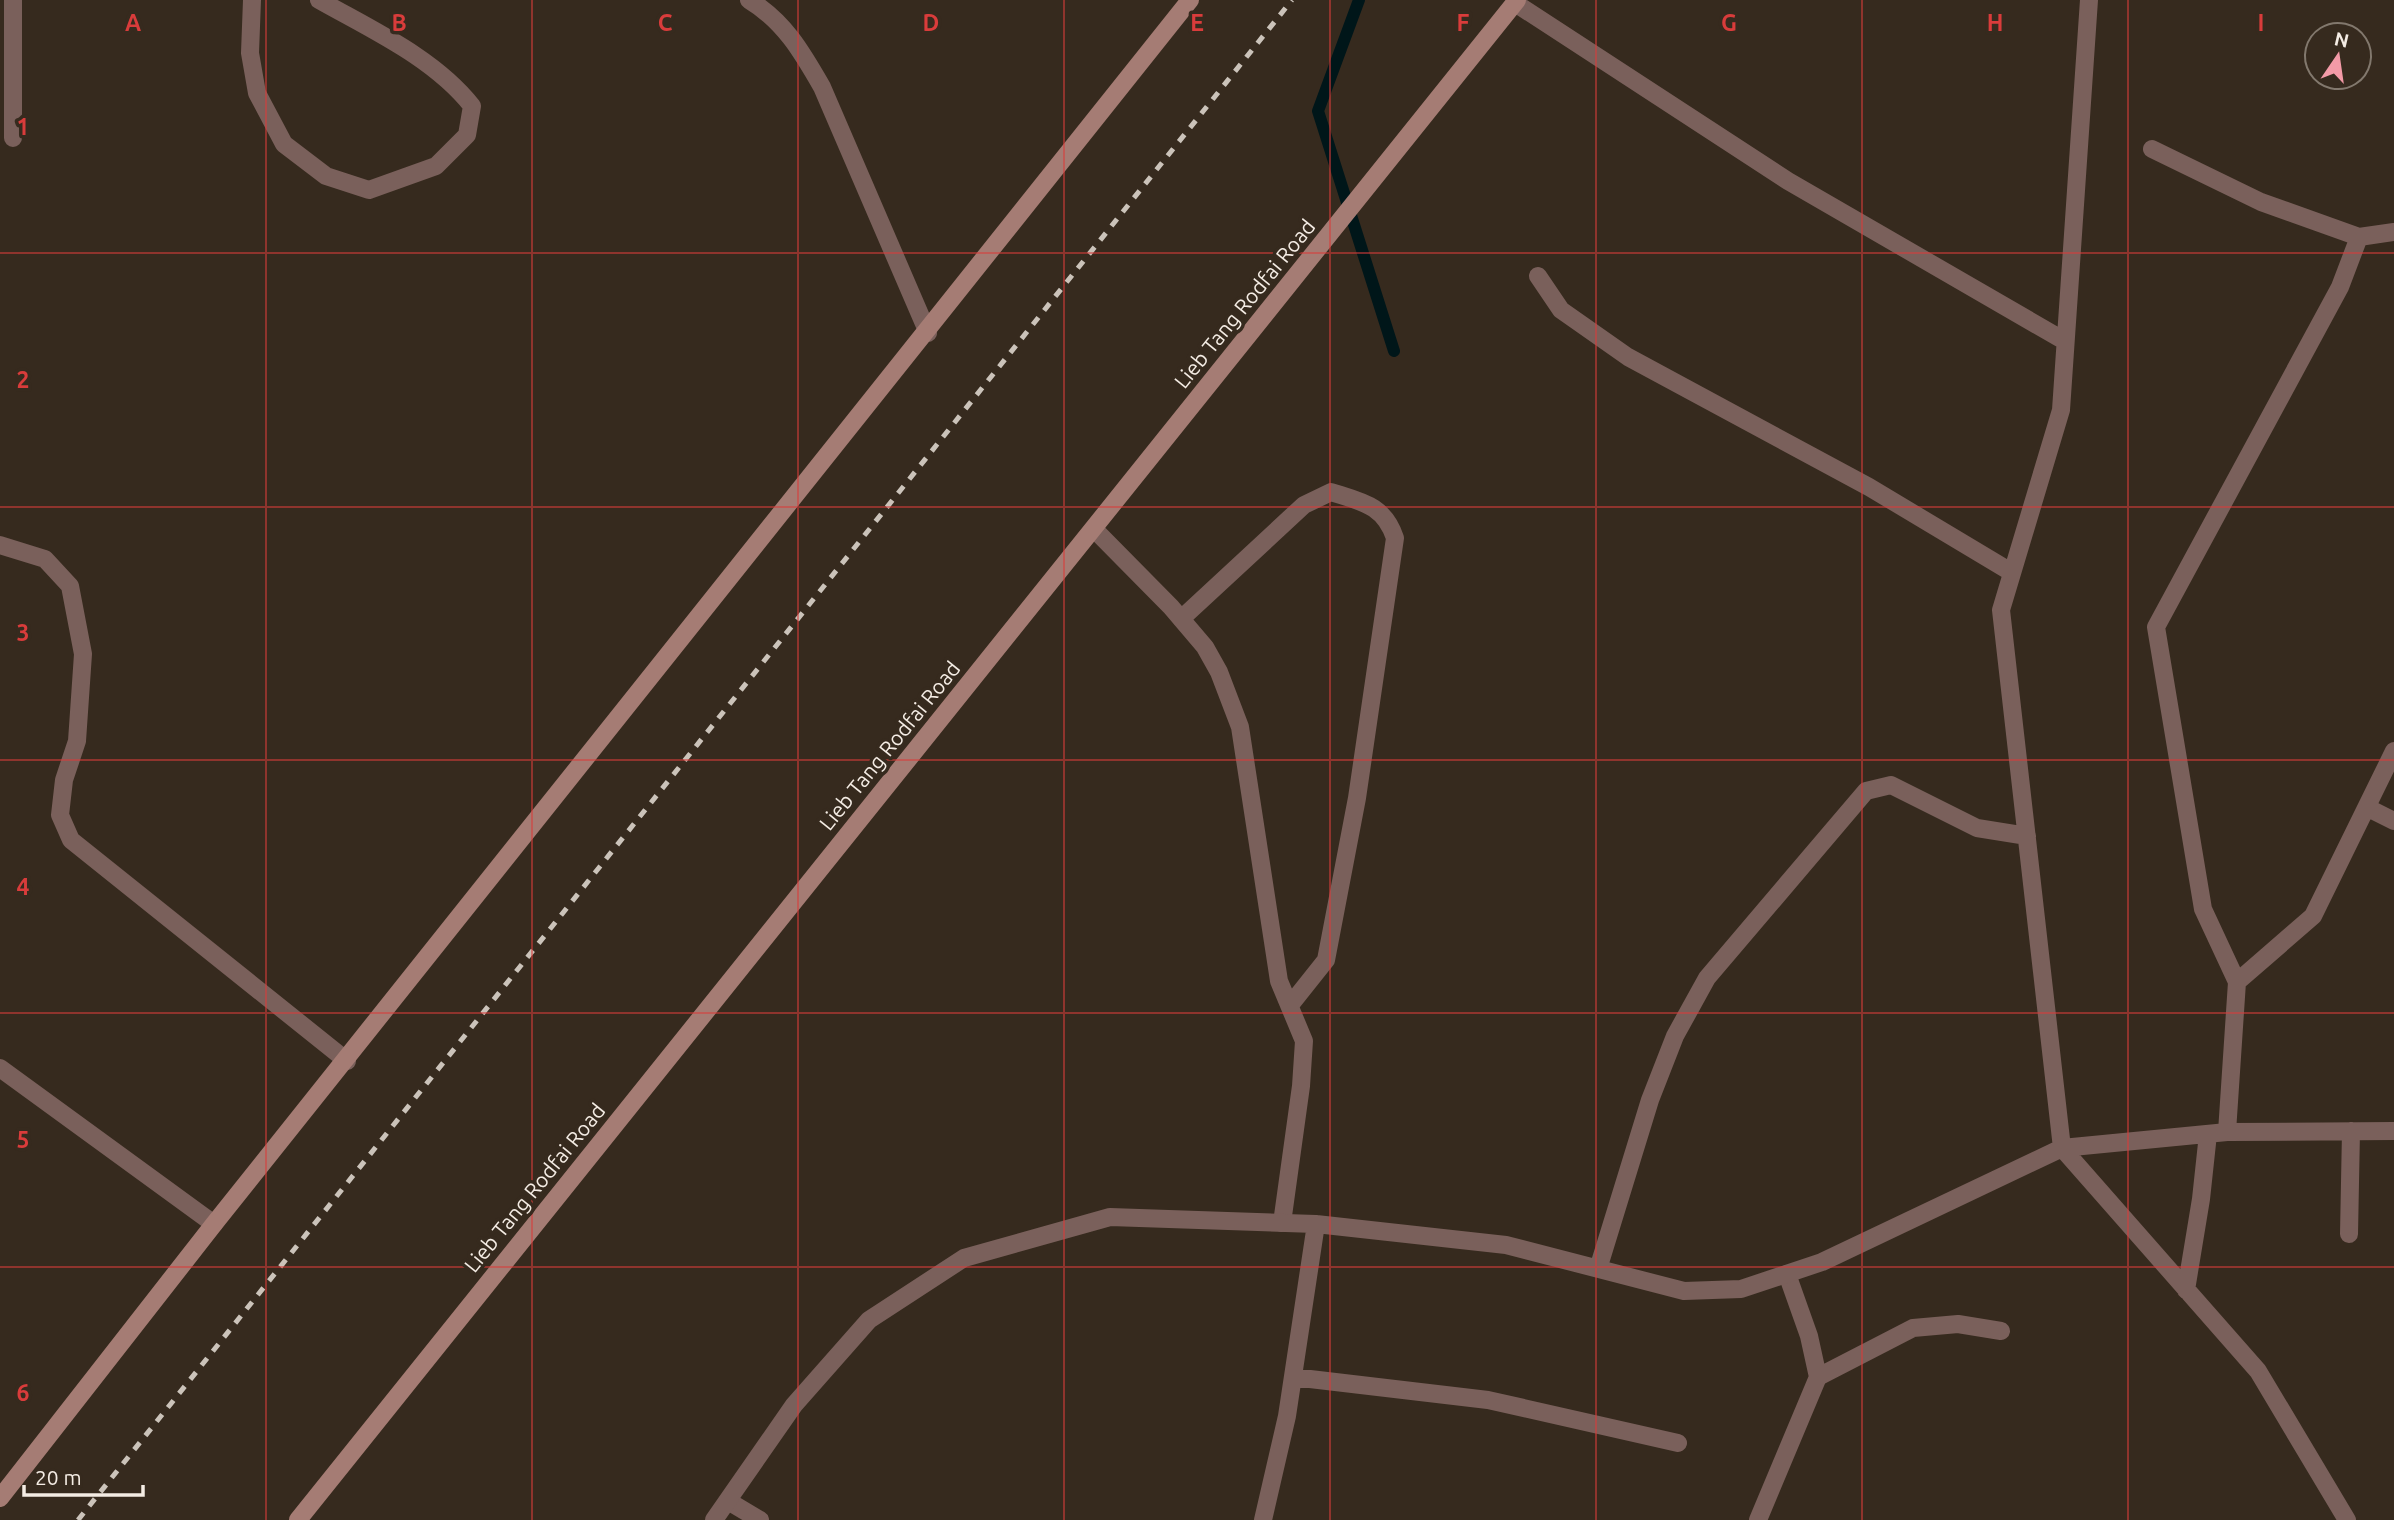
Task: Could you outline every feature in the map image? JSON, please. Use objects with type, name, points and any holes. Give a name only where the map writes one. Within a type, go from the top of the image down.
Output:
[{"type":"street","points":[[13,0],[13,138]]},
{"type":"street","points":[[252,0],[250,53],[257,93],[284,144],[326,176],[369,190],[436,166],[467,135],[472,106],[461,93],[419,60],[319,0]]},
{"type":"street","points":[[749,0],[771,13],[800,49],[822,87],[928,333]]},
{"type":"street","points":[[0,1498],[214,1224],[347,1061],[1191,0]]},
{"type":"street","points":[[2089,0],[2063,340],[2061,410],[2001,610],[2062,1148],[2258,1371],[2347,1520]]},
{"type":"street","points":[[1516,1],[1788,181],[2063,340]]},
{"type":"street","name":"Lieb Tang Rodfai Road","points":[[298,1520],[1516,1]]},
{"type":"street","points":[[2152,149],[2261,202],[2359,237],[2394,232]]},
{"type":"street","points":[[2227,1132],[2237,982],[2203,909],[2156,627],[2340,287],[2359,237]]},
{"type":"street","points":[[1538,276],[1561,310],[1628,357],[1869,487],[2011,572]]},
{"type":"street","points":[[1181,619],[1304,505],[1331,492],[1370,505],[1389,520],[1395,538],[1356,799],[1326,960],[1291,1004]]},
{"type":"street","points":[[1094,529],[1205,647],[1240,727],[1252,788],[1279,981],[1291,1004],[1304,1041],[1301,1086],[1282,1223]]},
{"type":"street","points":[[0,545],[45,559],[70,586],[83,654],[78,741],[64,780],[60,815],[71,839],[347,1061]]},
{"type":"street","points":[[2237,982],[2313,916],[2394,751]]},
{"type":"street","points":[[1598,1269],[1650,1100],[1675,1036],[1707,978],[1866,791],[1891,785],[1977,828],[2027,836]]},
{"type":"street","points":[[2368,808],[2394,821]]},
{"type":"street","points":[[0,1068],[214,1224]]},
{"type":"street","points":[[2349,1234],[2351,1131]]},
{"type":"street","points":[[714,1520],[794,1405],[869,1320],[964,1258],[1110,1217],[1316,1224],[1506,1245],[1684,1291],[1741,1289],[1822,1262],[2062,1148],[2227,1132],[2394,1131]]},
{"type":"street","points":[[2186,1290],[2201,1199],[2208,1134]]},
{"type":"street","points":[[1263,1520],[1293,1377],[1316,1224]]},
{"type":"street","points":[[1758,1520],[1818,1377],[1809,1336],[1787,1274]]},
{"type":"street","points":[[1818,1377],[1913,1328],[1958,1324],[2001,1331]]},
{"type":"street","points":[[1293,1377],[1488,1400],[1678,1443]]},
{"type":"street","points":[[728,1501],[760,1520]]},
{"type":"waterway","points":[[1359,0],[1318,111],[1394,351]]},
{"type":"railway","points":[[78,1520],[1292,0]]}]
